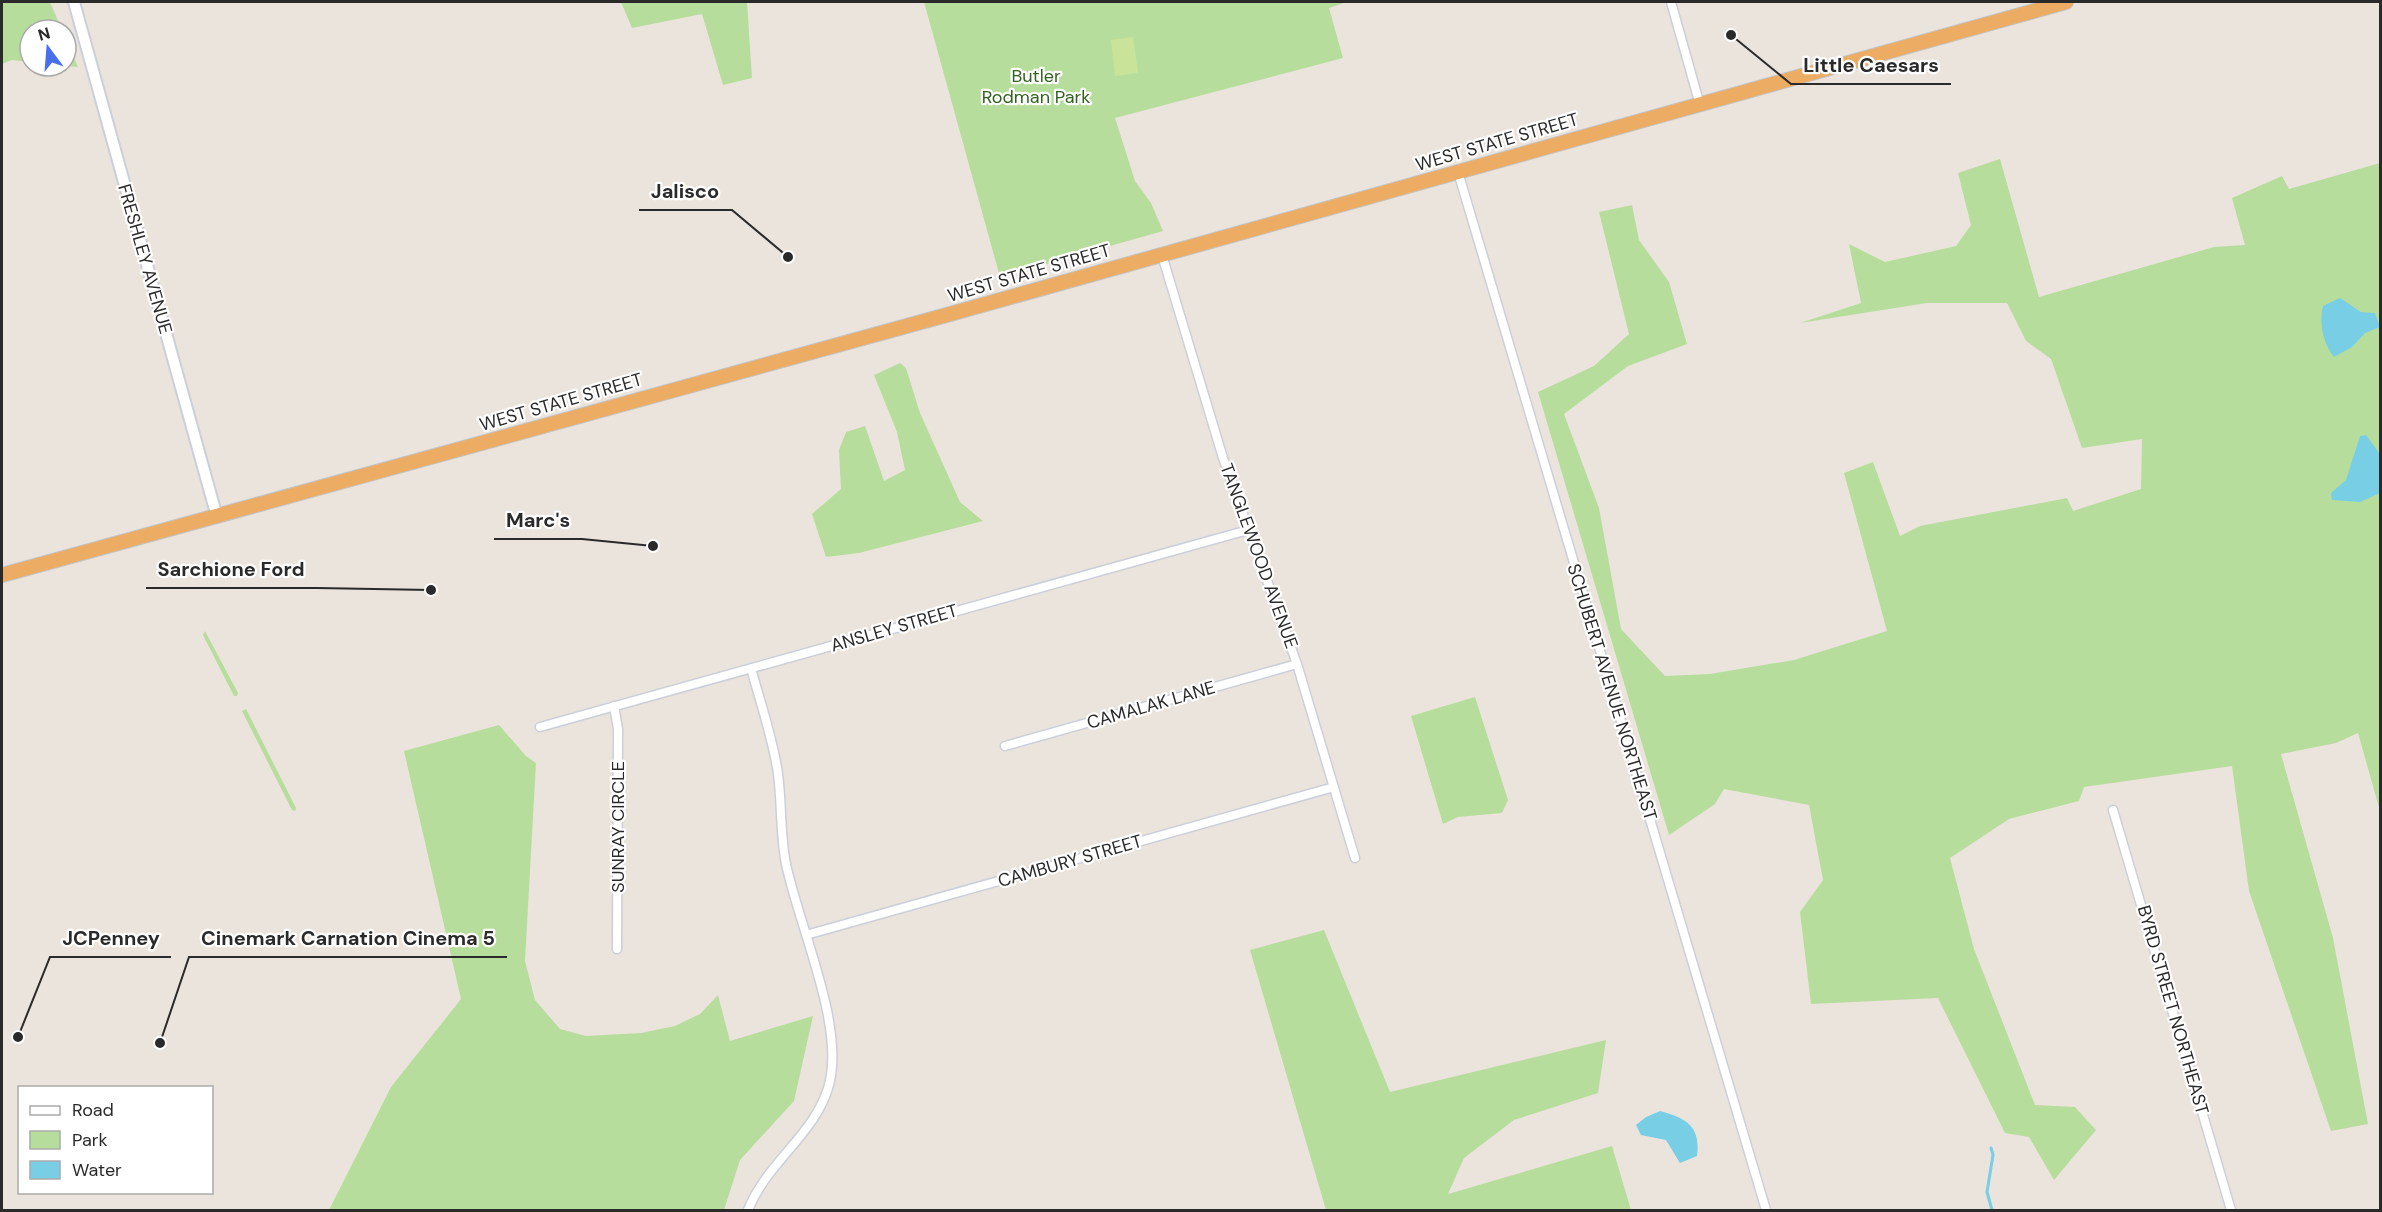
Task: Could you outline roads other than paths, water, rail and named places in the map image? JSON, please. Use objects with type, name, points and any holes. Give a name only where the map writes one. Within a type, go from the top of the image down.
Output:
[{"type":"highway","name":"WEST STATE STREET","points":[[2,575],[1162,255],[2066,2]]},
{"type":"street","name":"FRESHLEY AVENUE","points":[[74,2],[217,517]]},
{"type":"street","points":[[1671,2],[1700,105]]},
{"type":"street","name":"SCHUBERT AVENUE NORTHEAST","points":[[1458,172],[1766,1210]]},
{"type":"street","name":"TANGLEWOOD AVENUE","points":[[1162,255],[1223,458],[1297,664],[1355,858]]},
{"type":"street","name":"ANSLEY STREET","points":[[540,727],[1248,530]]},
{"type":"street","name":"CAMALAK LANE","points":[[1005,746],[1297,664]]},
{"type":"street","points":[[748,1210],[768,1172],[798,1139],[815,1115],[830,1081],[832,1037],[784,851],[778,771],[751,668]]},
{"type":"street","name":"SUNRAY CIRCLE","points":[[614,706],[618,729],[617,949]]},
{"type":"street","name":"CAMBURY STREET","points":[[806,935],[1334,787]]},
{"type":"street","name":"BYRD STREET NORTHEAST","points":[[2113,810],[2232,1210]]},
{"type":"water","points":[[2340,298],[2361,312],[2375,313],[2380,327],[2365,333],[2352,347],[2334,357],[2325,339],[2322,312],[2323,306]]},
{"type":"water","points":[[2366,435],[2380,454],[2380,493],[2360,502],[2332,500],[2331,493],[2346,480],[2360,436]]},
{"type":"water","points":[[1660,1111],[1684,1120],[1690,1125],[1697,1137],[1697,1156],[1680,1163],[1666,1140],[1641,1135],[1636,1125],[1646,1117]]},
{"type":"waterway","points":[[1991,1148],[1993,1155],[1987,1192],[1992,1210]]},
{"type":"place","name":"Little Caesars","points":[[1731,35]]},
{"type":"place","name":"Jalisco","points":[[788,257]]},
{"type":"place","name":"Marc's","points":[[653,546]]},
{"type":"place","name":"Sarchione Ford","points":[[431,590]]},
{"type":"place","name":"JCPenney","points":[[18,1037]]},
{"type":"place","name":"Cinemark Carnation Cinema 5","points":[[160,1043]]},
{"type":"park label","name":"Butler Rodman Park","points":[[1036,86]]}]
